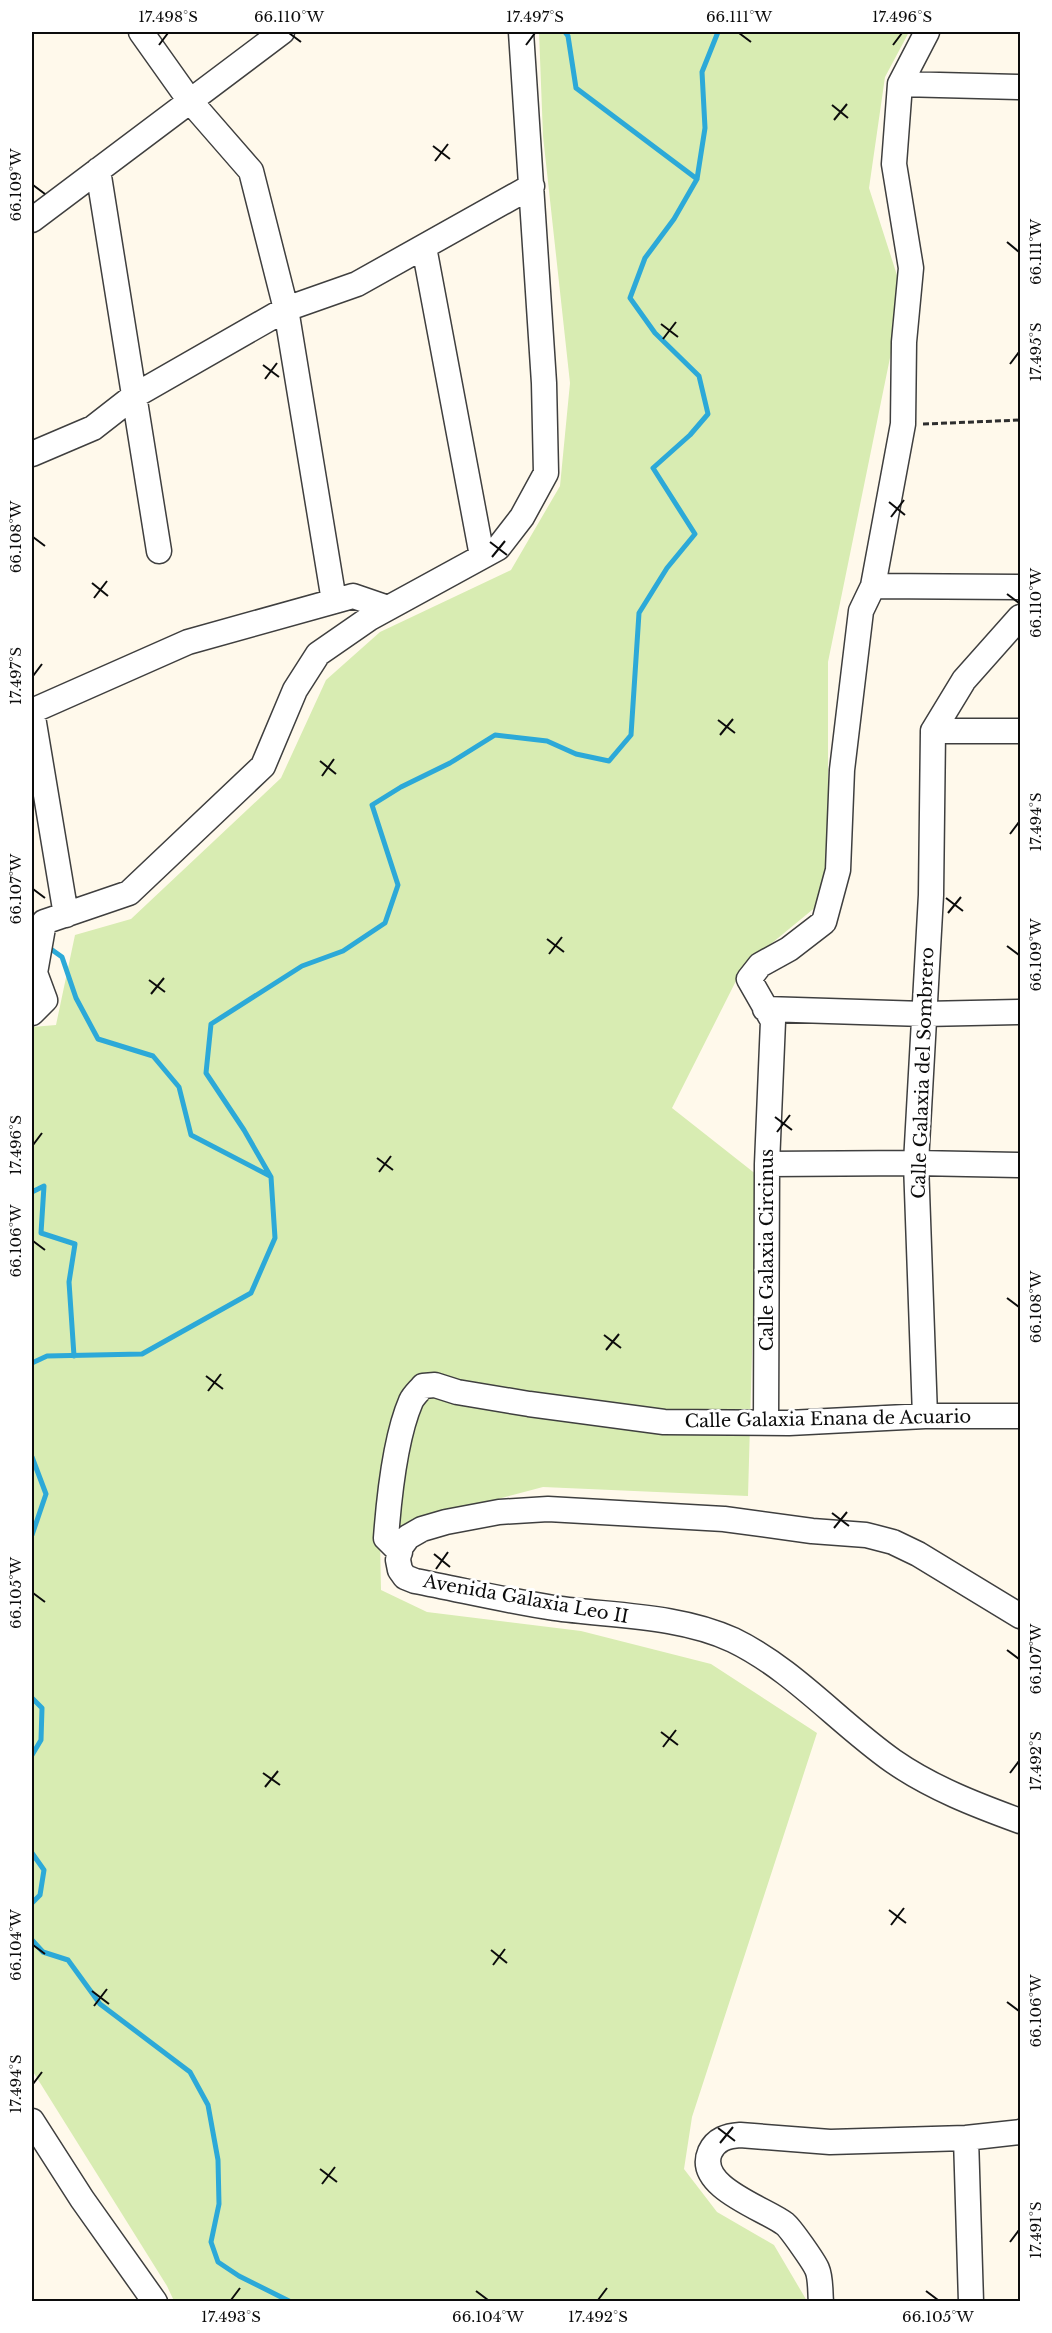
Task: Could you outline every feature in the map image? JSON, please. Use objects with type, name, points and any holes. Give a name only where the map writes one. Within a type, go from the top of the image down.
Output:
[{"type":"street","points":[[141,32],[190,101],[251,171],[286,309],[334,601]]},
{"type":"street","points":[[32,220],[282,32]]},
{"type":"street","points":[[32,1013],[45,1000],[35,973],[44,922],[129,893],[263,766],[295,690],[318,654],[388,608],[498,548],[522,517],[546,473],[544,383],[521,32]]},
{"type":"street","points":[[927,32],[900,84],[894,164],[911,268],[904,342],[903,424],[873,586],[1020,587]]},
{"type":"street","points":[[900,84],[1020,87]]},
{"type":"street","points":[[98,170],[159,551]]},
{"type":"street","points":[[32,454],[93,428],[134,396],[286,309],[357,284],[531,186]]},
{"type":"street","points":[[424,247],[482,556]]},
{"type":"street","name":"Calle Galaxia Circinus","points":[[766,1423],[767,1164],[773,1021],[749,979],[760,965],[789,949],[824,922],[838,870],[842,770],[861,611],[873,586]]},
{"type":"street","points":[[66,915],[32,711],[188,642],[353,596],[388,608]]},
{"type":"street","points":[[933,731],[964,681],[1020,617]]},
{"type":"street","points":[[933,731],[1020,731]]},
{"type":"street","name":"Calle Galaxia del Sombrero","points":[[925,1416],[916,1163],[931,895],[933,731]]},
{"type":"street","points":[[765,1009],[924,1014],[1020,1012]]},
{"type":"street","points":[[767,1164],[1020,1165]]},
{"type":"street","name":"Calle Galaxia Enana de Acuario","points":[[400,1552],[386,1538],[390,1492],[412,1398],[423,1386],[435,1384],[457,1392],[529,1404],[664,1422],[766,1423],[925,1416],[1020,1416]]},
{"type":"street","points":[[400,1552],[408,1537],[422,1529],[500,1512],[548,1509],[724,1519],[812,1531],[866,1535],[893,1542],[918,1554],[1020,1616]]},
{"type":"street","name":"Avenida Galaxia Leo II","points":[[400,1552],[398,1560],[400,1570],[405,1577],[416,1581],[552,1607],[675,1622],[706,1630],[733,1641],[796,1682],[893,1761],[934,1786],[1020,1821]]},
{"type":"street","points":[[32,2121],[82,2199],[155,2301]]},
{"type":"street","points":[[821,2301],[818,2270],[786,2224],[737,2197],[712,2176],[707,2165],[709,2154],[715,2143],[725,2137],[753,2134],[781,2139],[830,2142],[966,2138],[1020,2132]]},
{"type":"street","points":[[966,2138],[971,2301]]},
{"type":"path","points":[[903,424],[1020,420]]},
{"type":"green space","points":[[539,32],[909,32],[885,77],[869,188],[903,294],[828,662],[828,835],[823,901],[743,967],[672,1108],[757,1175],[748,1496],[543,1487],[411,1522],[380,1539],[381,1590],[427,1612],[581,1631],[711,1664],[817,1733],[692,2117],[684,2169],[717,2212],[774,2245],[807,2301],[174,2301],[167,2286],[32,2070],[32,1027],[56,1025],[75,935],[131,919],[281,778],[326,680],[380,632],[511,570],[560,486],[570,383],[543,136]]},
{"type":"waterway","points":[[565,32],[568,36],[576,88],[697,179]]},
{"type":"waterway","points":[[32,1363],[47,1356],[142,1354],[251,1293],[275,1238],[271,1177],[244,1130],[206,1073],[211,1024],[302,966],[343,951],[385,923],[398,885],[372,805],[401,787],[450,763],[495,735],[547,741],[576,754],[609,761],[631,735],[639,613],[667,568],[695,534],[653,468],[690,435],[708,414],[699,376],[655,333],[630,298],[645,258],[674,219],[697,179],[705,128],[702,72],[718,32]]},
{"type":"waterway","points":[[48,947],[62,957],[76,998],[98,1039],[153,1056],[179,1087],[191,1135],[270,1176]]},
{"type":"waterway","points":[[32,1192],[44,1186],[41,1233],[75,1244],[69,1282],[74,1356]]},
{"type":"waterway","points":[[32,1457],[46,1494],[32,1535]]},
{"type":"waterway","points":[[32,1698],[42,1708],[41,1740],[32,1755]]},
{"type":"waterway","points":[[32,1853],[44,1870],[40,1895],[32,1903]]},
{"type":"waterway","points":[[32,1940],[43,1952],[68,1960],[100,2004],[190,2072],[208,2105],[218,2160],[219,2204],[211,2242],[218,2262],[239,2276],[291,2302]]}]
